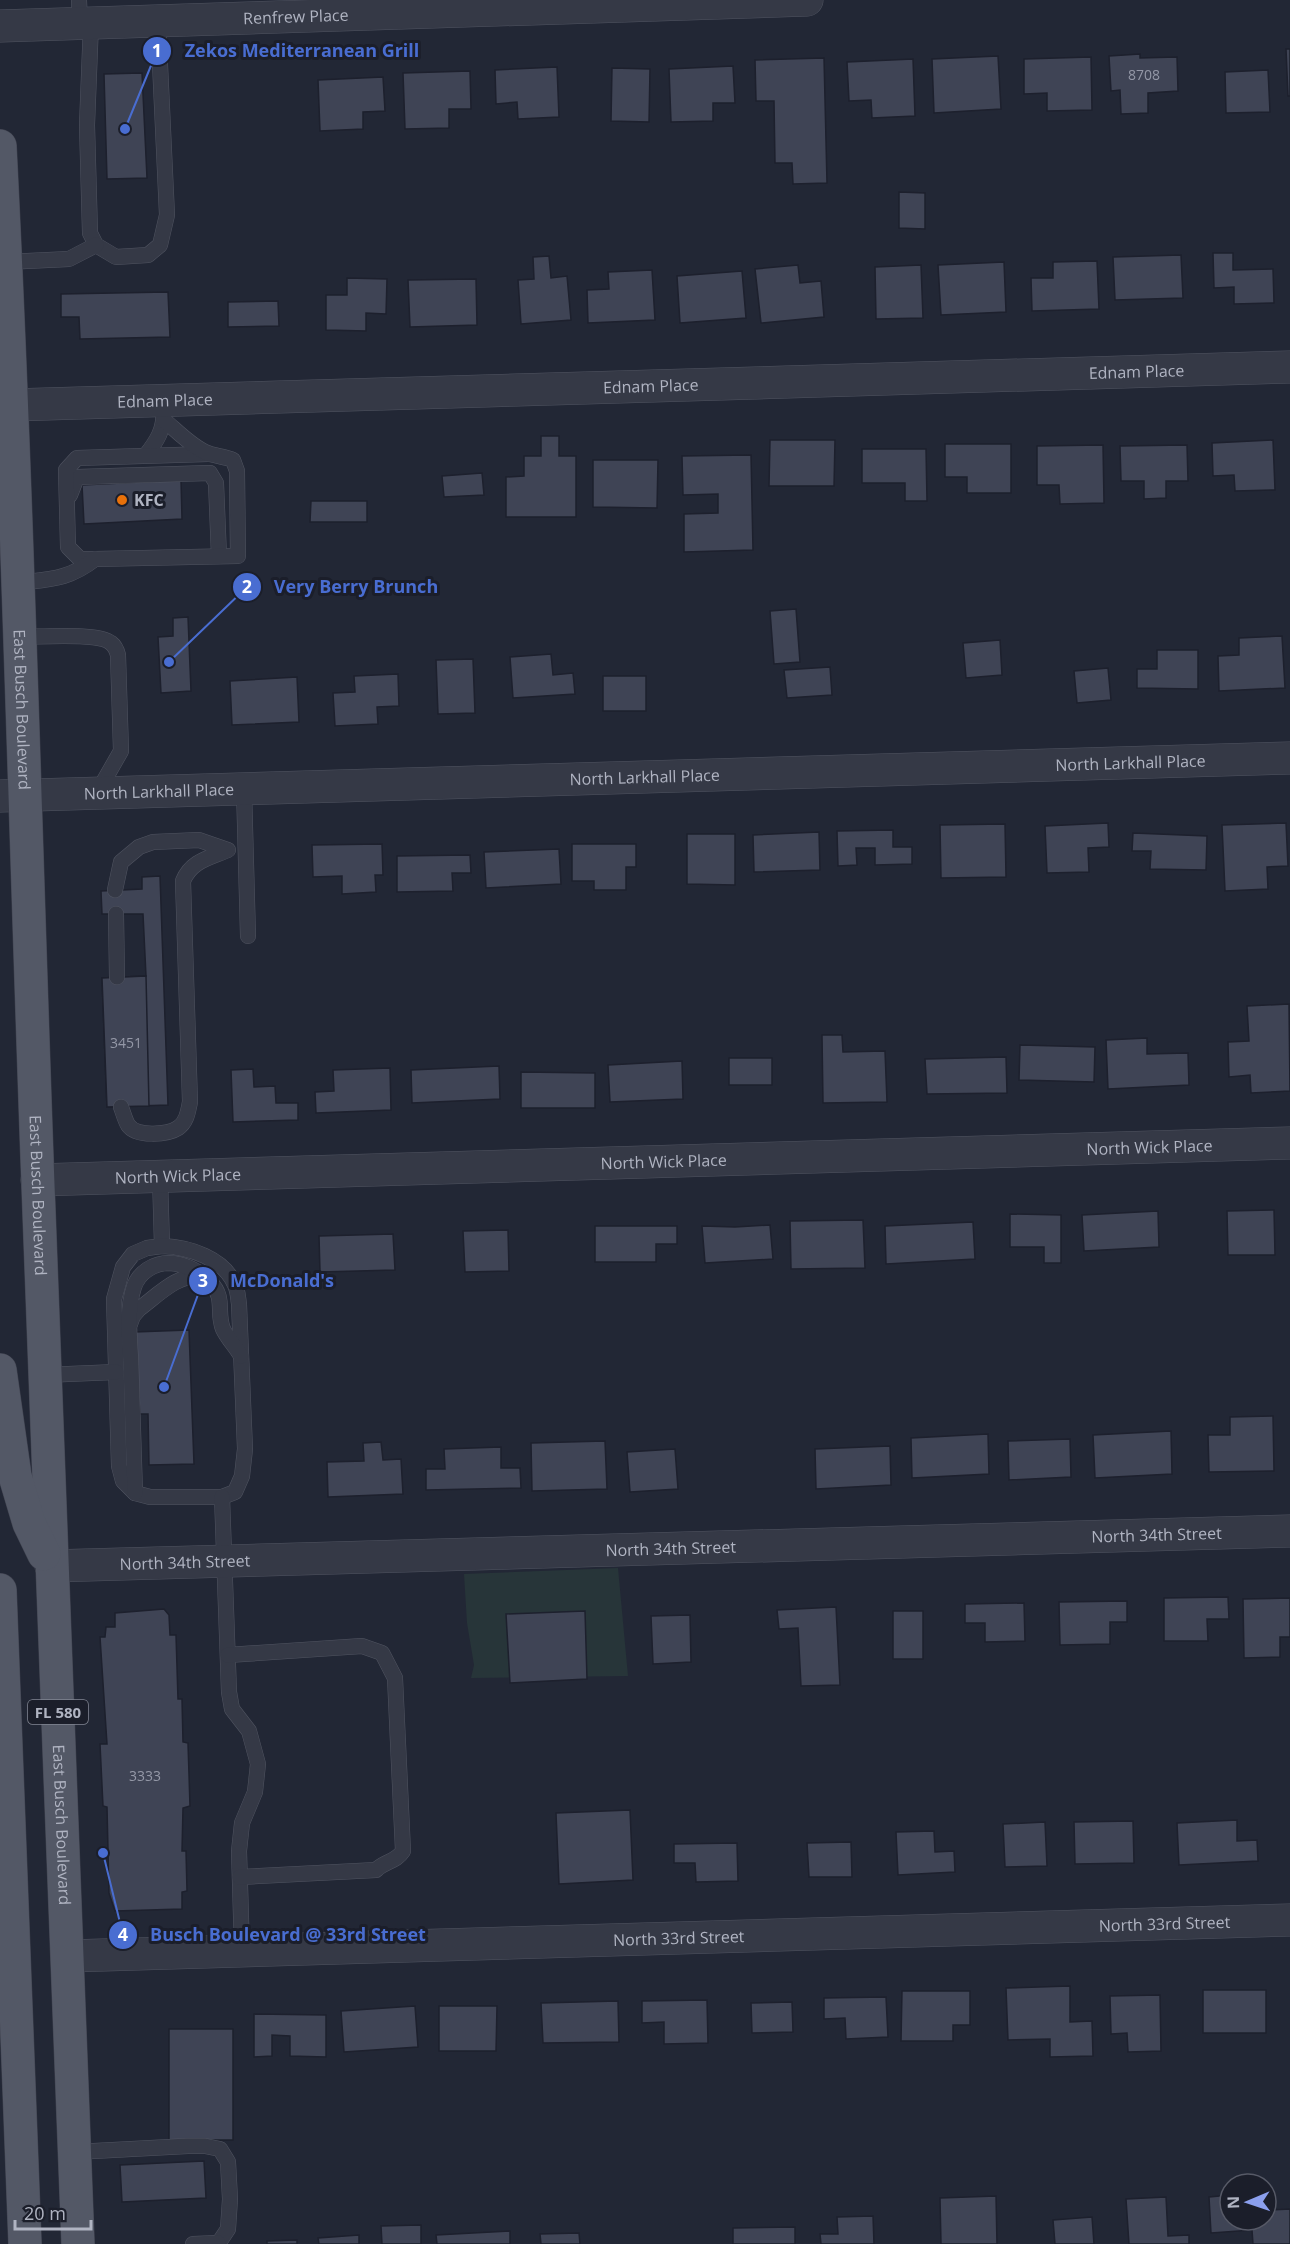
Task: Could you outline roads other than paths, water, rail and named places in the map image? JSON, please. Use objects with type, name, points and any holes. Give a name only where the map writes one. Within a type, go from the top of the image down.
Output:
[{"type":"main road","name":"East Busch Boulevard","points":[[0,146],[6,262],[6,397],[18,583],[19,637],[12,796],[37,1180],[51,1566],[69,1956],[78,2244]]},
{"type":"main road","points":[[0,1370],[15,1476],[29,1524],[51,1566]]},
{"type":"main road","name":"FL 580","points":[[0,1590],[25,2244]]},
{"type":"main road","points":[[18,2057],[37,2244]]},
{"type":"street","name":"Renfrew Place","points":[[0,26],[83,16],[158,21],[807,0]]},
{"type":"street","name":"Ednam Place","points":[[6,397],[163,410],[1290,367]]},
{"type":"street","name":"North Larkhall Place","points":[[12,796],[1290,758]]},
{"type":"street","name":"North Wick Place","points":[[37,1180],[1290,1143]]},
{"type":"street","name":"North 34th Street","points":[[51,1566],[1290,1531]]},
{"type":"street","name":"North 33rd Street","points":[[69,1956],[1290,1920]]},
{"type":"lane","points":[[83,16],[90,233],[96,245],[116,257],[147,255],[160,245],[167,215],[158,21]]},
{"type":"lane","points":[[6,262],[69,259],[96,245]]},
{"type":"lane","points":[[163,410],[192,444],[207,454]]},
{"type":"lane","points":[[146,455],[161,431],[163,410]]},
{"type":"lane","points":[[207,454],[222,455],[232,460],[237,471],[238,555],[80,559],[68,547],[66,470],[77,458],[207,454]]},
{"type":"lane","points":[[67,507],[77,477],[210,473],[216,483],[219,556]]},
{"type":"lane","points":[[18,583],[58,578],[79,571],[95,559]]},
{"type":"lane","points":[[19,637],[88,636],[110,641],[116,649],[121,750],[97,793]]},
{"type":"lane","points":[[244,789],[248,936]]},
{"type":"lane","points":[[114,890],[121,862],[139,847],[153,842],[199,840],[228,850],[245,850]]},
{"type":"lane","points":[[121,1107],[129,1126],[140,1133],[167,1132],[178,1128],[186,1119],[190,1102],[183,881],[187,871],[194,863],[228,850]]},
{"type":"lane","points":[[116,914],[117,977]]},
{"type":"lane","points":[[160,1177],[162,1246]]},
{"type":"lane","points":[[162,1246],[186,1248],[204,1255],[223,1268],[235,1285],[239,1304],[241,1356],[245,1449],[242,1476],[235,1492],[222,1497],[150,1497],[135,1493],[123,1481],[119,1466],[114,1299],[123,1267],[133,1254],[147,1248],[162,1246]]},
{"type":"lane","points":[[135,1493],[130,1324],[134,1285],[142,1274],[164,1263],[189,1267],[203,1276],[217,1290],[221,1301],[223,1328],[241,1356]]},
{"type":"lane","points":[[130,1324],[139,1309],[182,1278],[192,1275],[203,1276]]},
{"type":"lane","points":[[44,1375],[116,1372]]},
{"type":"lane","points":[[222,1497],[232,1709],[249,1731],[258,1764],[255,1792],[242,1823],[239,1851],[242,1950]]},
{"type":"lane","points":[[228,1655],[362,1646],[382,1653],[395,1678],[404,1851],[398,1859],[383,1863],[376,1870],[240,1877]]},
{"type":"lane","points":[[75,2152],[188,2146],[220,2149],[228,2162],[230,2199],[228,2229],[218,2243],[193,2244]]},
{"type":"place","name":"Zekos Mediterranean Grill","points":[[125,129]]},
{"type":"place","name":"KFC","points":[[122,500]]},
{"type":"place","name":"Very Berry Brunch","points":[[169,662]]},
{"type":"place","name":"McDonald's","points":[[164,1387]]},
{"type":"place","name":"Busch Boulevard @ 33rd Street","points":[[103,1853]]}]
